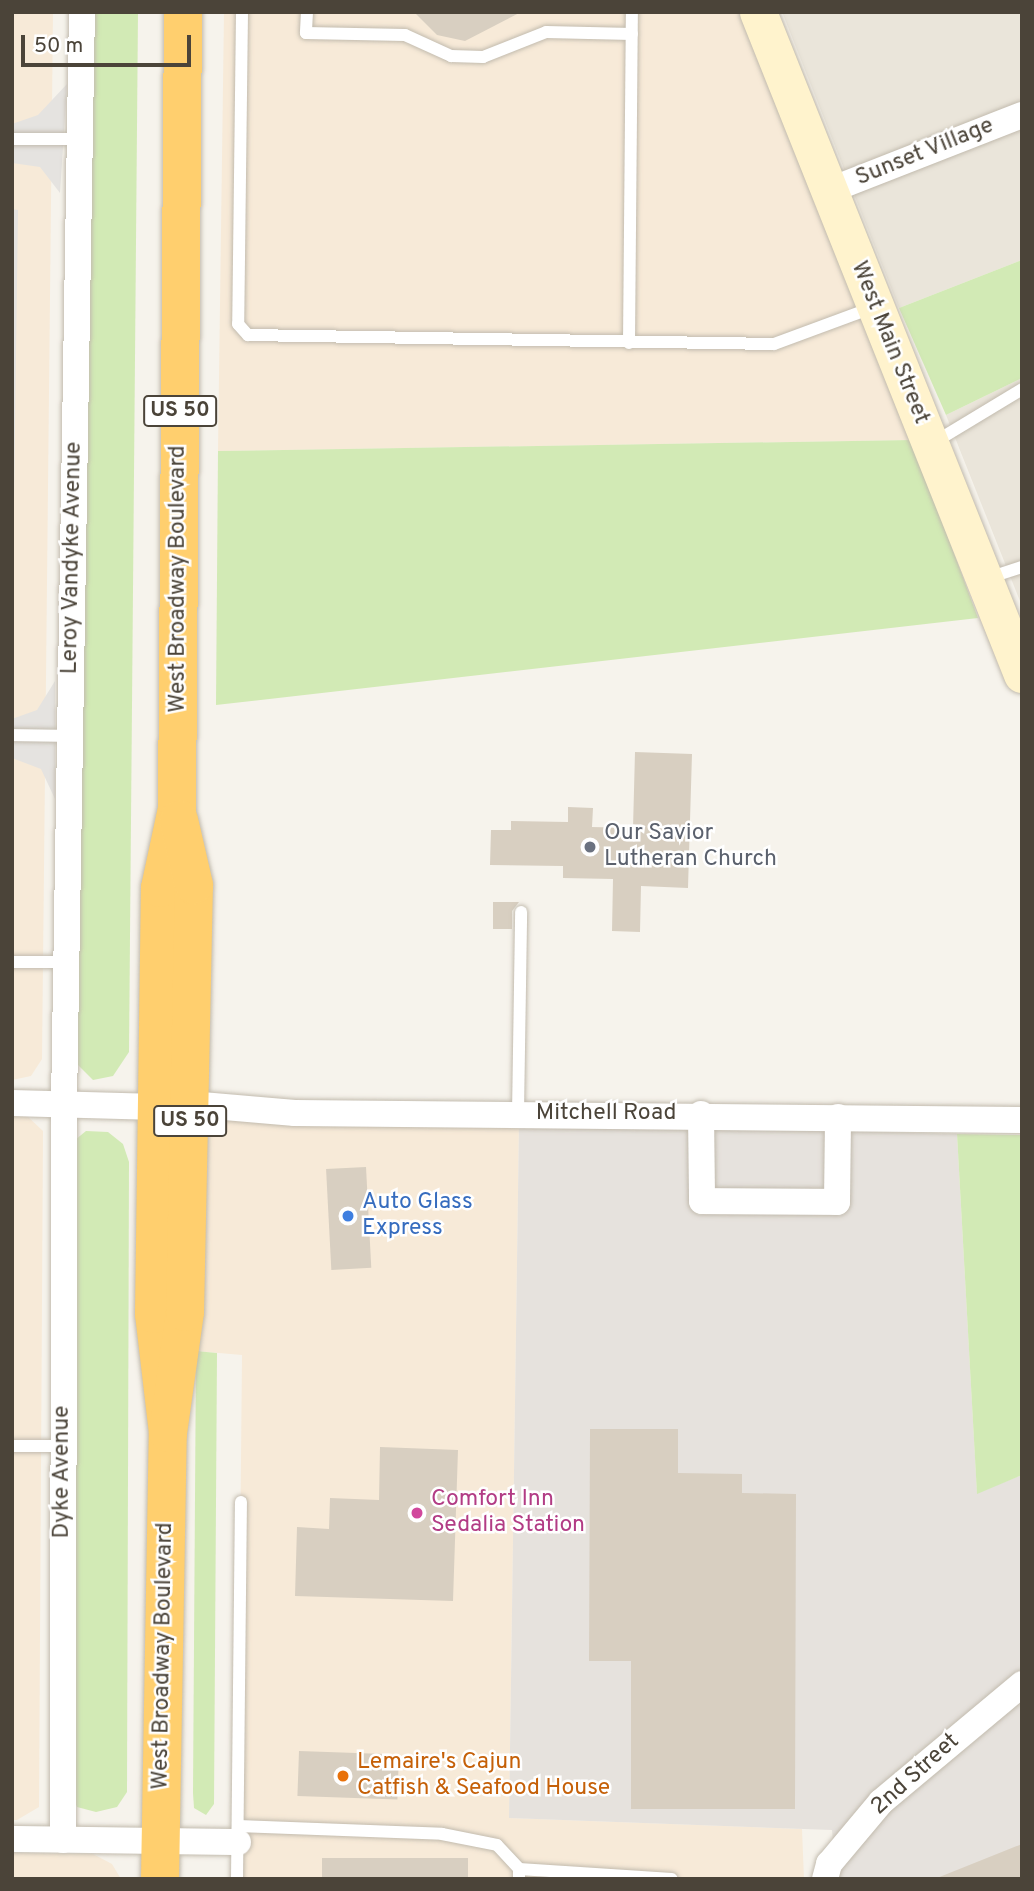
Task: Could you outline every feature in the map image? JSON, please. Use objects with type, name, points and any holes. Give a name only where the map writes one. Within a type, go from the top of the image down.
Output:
[{"type":"highway","name":"West Broadway Boulevard","points":[[160,1879],[168,1433],[154,1314],[174,1105],[160,888],[177,809],[183,12]]},
{"type":"main road","name":"West Main Street","points":[[758,12],[1022,674]]},
{"type":"street","name":"Leroy Vandyke Avenue","points":[[64,1104],[82,12]]},
{"type":"street","name":"Sunset Village","points":[[828,191],[1022,115]]},
{"type":"street","name":"Mitchell Road","points":[[12,1103],[174,1105],[295,1112],[701,1114],[1022,1120]]},
{"type":"street","name":"Dyke Avenue","points":[[63,1840],[64,1104]]},
{"type":"street","points":[[701,1114],[702,1201],[837,1202],[838,1117]]},
{"type":"street","name":"2nd Street","points":[[825,1879],[829,1864],[881,1802],[1022,1684]]},
{"type":"street","points":[[12,1839],[161,1840],[238,1834]]},
{"type":"lane","points":[[242,12],[242,331],[257,337],[774,344],[875,307]]},
{"type":"lane","points":[[307,12],[306,33],[405,35],[451,56],[482,57],[546,32],[632,34]]},
{"type":"lane","points":[[629,343],[632,12]]},
{"type":"lane","points":[[12,139],[80,139]]},
{"type":"lane","points":[[930,445],[1022,389]]},
{"type":"lane","points":[[984,580],[1022,567]]},
{"type":"lane","points":[[12,735],[70,736]]},
{"type":"lane","points":[[518,1113],[521,912]]},
{"type":"lane","points":[[12,962],[66,962]]},
{"type":"lane","points":[[12,1446],[63,1446]]},
{"type":"lane","points":[[237,1879],[241,1502]]},
{"type":"lane","points":[[238,1834],[442,1834],[498,1845],[519,1874],[672,1879]]},
{"type":"shaded area","points":[[12,12],[53,12],[42,1059],[31,1076],[12,1080]]},
{"type":"shaded area","points":[[224,12],[741,12],[912,440],[218,451]]},
{"type":"shaded area","points":[[782,12],[1022,12],[1022,260],[899,308]]},
{"type":"shaded area","points":[[67,84],[60,193],[40,167],[12,163],[12,124],[38,115]]},
{"type":"shaded area","points":[[12,209],[18,210],[12,650]]},
{"type":"shaded area","points":[[1022,378],[1022,606],[946,415]]},
{"type":"shaded area","points":[[55,681],[55,799],[41,769],[12,758],[12,719],[37,710]]},
{"type":"shaded area","points":[[12,1115],[26,1115],[43,1131],[39,1807],[17,1820],[12,1820]]},
{"type":"shaded area","points":[[224,1119],[519,1124],[509,1818],[802,1829],[804,1879],[237,1879],[242,1355],[196,1351],[206,1125]]},
{"type":"shaded area","points":[[519,1124],[957,1134],[977,1493],[1022,1475],[1022,1879],[836,1879],[832,1830],[509,1818]]},
{"type":"shaded area","points":[[12,1853],[93,1854],[112,1864],[121,1879],[12,1879]]},
{"type":"green space","points":[[83,12],[138,12],[129,1052],[113,1076],[93,1080],[77,1064]]},
{"type":"green space","points":[[1022,260],[1022,378],[946,415],[899,308]]},
{"type":"green space","points":[[912,440],[978,618],[216,705],[218,451]]},
{"type":"green space","points":[[86,1131],[108,1132],[123,1144],[129,1162],[127,1792],[117,1807],[96,1812],[77,1807],[67,1785],[75,1140]]},
{"type":"green space","points":[[957,1134],[1022,1135],[1022,1475],[977,1494]]},
{"type":"green space","points":[[196,1351],[217,1353],[214,1804],[206,1815],[194,1808],[193,1793]]},
{"type":"building","points":[[414,12],[521,12],[465,41],[437,35]]},
{"type":"building","name":"Our Savior Lutheran Church","points":[[635,752],[692,754],[688,888],[641,886],[640,932],[612,931],[613,879],[563,878],[563,866],[490,865],[491,830],[511,830],[511,821],[568,822],[568,807],[593,808],[592,827],[633,828]]},
{"type":"building","points":[[493,902],[519,902],[512,911],[512,929],[493,929]]},
{"type":"building","points":[[366,1167],[371,1268],[331,1270],[326,1169]]},
{"type":"building","points":[[590,1429],[678,1429],[678,1473],[742,1474],[742,1493],[796,1494],[795,1809],[631,1809],[631,1661],[589,1661]]},
{"type":"building","name":"Comfort Inn Sedalia Station","points":[[380,1447],[458,1450],[453,1601],[295,1596],[297,1527],[329,1529],[330,1498],[379,1500]]},
{"type":"building","points":[[299,1751],[399,1754],[397,1799],[297,1796]]},
{"type":"building","points":[[1022,1844],[1022,1879],[937,1878]]},
{"type":"building","points":[[322,1858],[468,1858],[468,1879],[322,1879]]},
{"type":"place","name":"Our Savior Lutheran Church","points":[[590,847]]},
{"type":"place","name":"Auto Glass Express","points":[[348,1216]]},
{"type":"place","name":"Comfort Inn Sedalia Station","points":[[417,1513]]},
{"type":"place","name":"Lemaire's Cajun Catfish & Seafood House","points":[[343,1776]]}]
